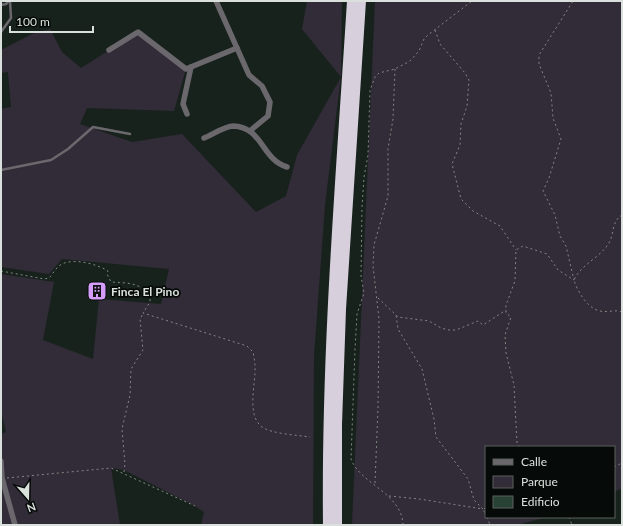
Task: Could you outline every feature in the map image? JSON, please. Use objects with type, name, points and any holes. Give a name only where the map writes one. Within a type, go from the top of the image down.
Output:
[{"type":"highway","points":[[328,525],[327,444],[330,358],[352,1]]},
{"type":"highway","points":[[337,525],[336,438],[341,309],[361,1]]},
{"type":"street","points":[[216,1],[248,75],[262,86],[270,102],[268,116],[251,130]]},
{"type":"street","points":[[109,50],[138,32],[186,69],[237,48]]},
{"type":"street","points":[[186,114],[183,104],[191,67]]},
{"type":"street","points":[[204,138],[232,126],[251,130],[276,164],[287,167]]},
{"type":"street","points":[[1,461],[2,478],[15,525]]},
{"type":"lane","points":[[1,5],[6,4],[9,1],[11,18],[1,32]]},
{"type":"lane","points":[[1,170],[51,160],[68,149],[93,127],[130,134]]},
{"type":"path","points":[[403,525],[401,515],[388,496],[357,470],[351,459],[354,349],[357,314],[364,293],[361,276],[362,207],[364,177],[368,155],[370,90],[375,77],[379,73],[395,69],[410,61],[419,51],[424,39],[472,1]]},
{"type":"path","points":[[573,1],[538,55],[539,64],[552,94],[553,118],[561,139],[543,192],[555,215],[560,236],[566,246],[579,294],[594,309],[601,311],[622,312]]},
{"type":"path","points":[[395,69],[392,119],[388,149],[388,196],[374,245],[373,266],[378,299],[396,315],[429,321],[441,328],[449,330],[463,328],[474,321],[478,321],[483,324],[506,310],[515,281],[516,250],[500,226],[474,211],[461,199],[452,164],[460,145],[461,124],[467,106],[469,80],[465,73],[440,44],[434,30]]},
{"type":"path","points":[[574,280],[585,265],[604,249],[610,241],[614,225],[622,215]]},
{"type":"path","points":[[516,250],[523,246],[547,254],[558,270],[574,280]]},
{"type":"path","points":[[1,271],[44,279],[49,278],[60,264],[68,262],[100,266],[108,271],[107,274],[110,282],[135,284],[150,295],[150,302],[140,319],[143,350],[131,369],[130,395],[122,429],[125,464],[123,473]]},
{"type":"path","points":[[375,484],[379,319],[377,289]]},
{"type":"path","points":[[506,310],[506,313],[511,317],[505,335],[506,353],[514,385],[517,443],[519,446]]},
{"type":"path","points":[[143,313],[247,346],[253,352],[256,368],[253,395],[253,408],[256,420],[262,427],[285,434],[310,437]]},
{"type":"path","points":[[396,315],[398,329],[422,369],[434,419],[436,437],[468,479],[474,500],[483,509],[485,514]]},
{"type":"path","points":[[2,478],[111,468],[195,506]]},
{"type":"path","points":[[388,496],[419,499],[483,509]]},
{"type":"green space","points":[[307,1],[342,1],[341,77],[302,29]]},
{"type":"green space","points":[[375,1],[622,1],[622,488],[615,492],[615,446],[485,446],[485,518],[543,518],[517,525],[352,525]]},
{"type":"green space","points":[[50,29],[62,52],[81,68],[138,32],[186,69],[174,111],[87,108],[80,124],[132,142],[182,134],[256,212],[286,196],[297,155],[341,77],[325,205],[314,356],[313,525],[201,525],[204,512],[195,506],[124,470],[111,468],[120,525],[1,525],[1,434],[6,432],[1,411],[1,274],[54,282],[43,340],[93,359],[99,299],[161,304],[169,269],[62,259],[49,274],[1,267],[1,109],[11,107],[8,72],[1,73],[1,50],[32,34]]},
{"type":"building","name":"Finca El Pino","points":[[95,283],[101,284],[100,288],[104,289],[103,295],[100,295],[99,299],[92,298],[93,294],[90,293],[91,286],[95,286]]},
{"type":"place","name":"Finca El Pino","points":[[97,291]]}]
